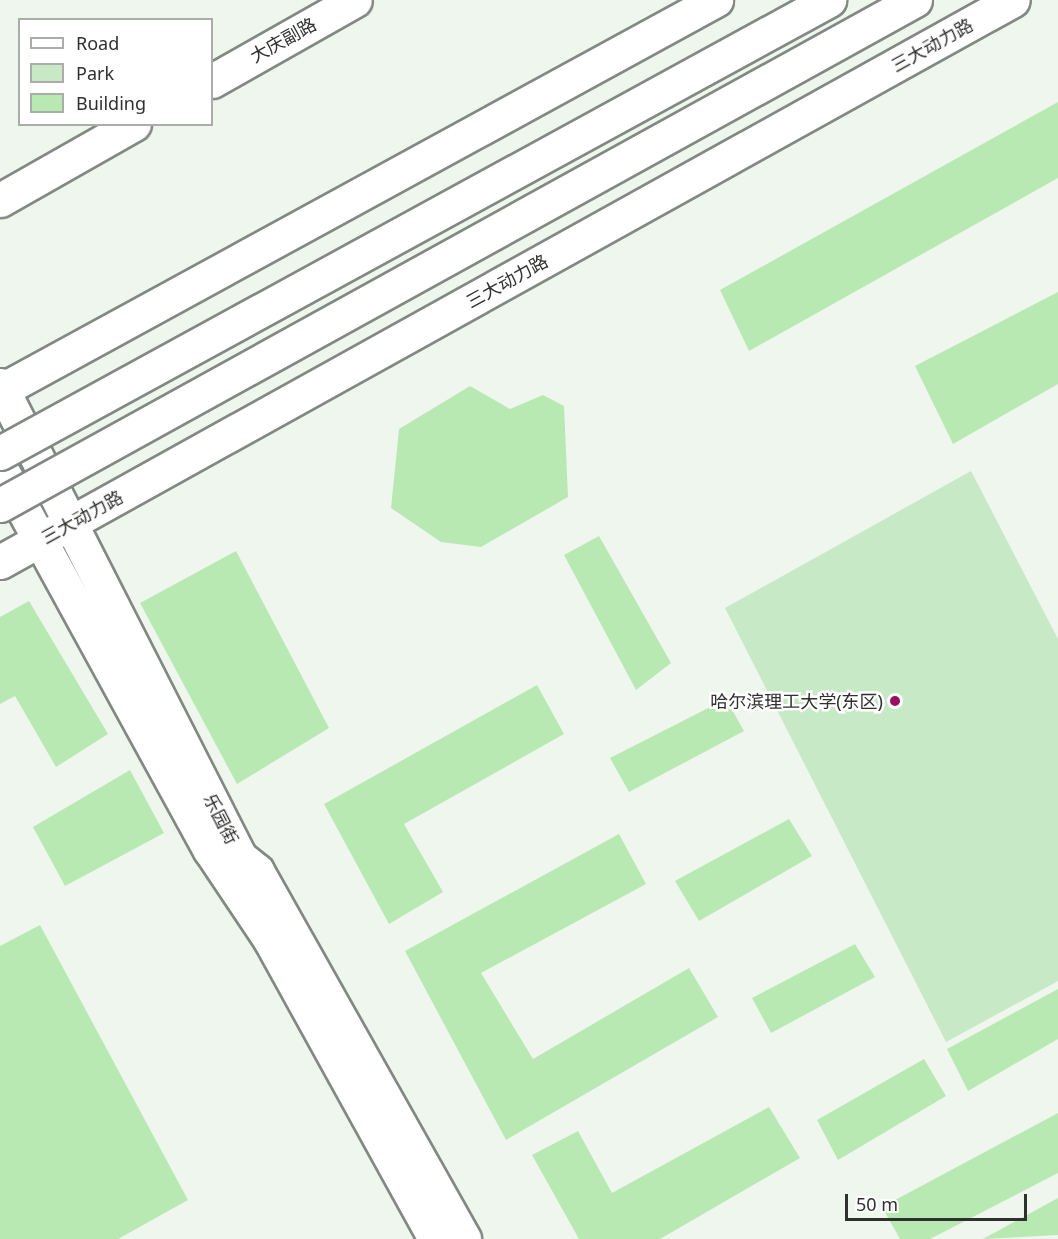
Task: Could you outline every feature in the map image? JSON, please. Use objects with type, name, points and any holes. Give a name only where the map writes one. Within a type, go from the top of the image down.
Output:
[{"type":"main road","name":"大庆副路","points":[[213,80],[355,0]]},
{"type":"main road","points":[[1,389],[716,0]]},
{"type":"main road","points":[[0,453],[829,0]]},
{"type":"main road","points":[[0,505],[915,0]]},
{"type":"main road","name":"三大动力路","points":[[0,562],[1013,0]]},
{"type":"main road","points":[[0,200],[130,126]]},
{"type":"main road","name":"乐园街","points":[[1,389],[240,857],[257,871],[464,1239]]},
{"type":"main road","name":"乐园街","points":[[0,467],[222,870],[269,938],[435,1239]]},
{"type":"green space","points":[[971,471],[1058,639],[1058,981],[946,1042],[725,608]]},
{"type":"building","points":[[1058,102],[1058,178],[749,351],[720,290]]},
{"type":"building","points":[[1058,292],[1058,384],[953,444],[915,366]]},
{"type":"building","points":[[470,386],[510,409],[543,395],[564,406],[568,497],[481,547],[441,542],[391,508],[399,429]]},
{"type":"building","points":[[599,536],[671,663],[636,690],[564,555]]},
{"type":"building","points":[[236,551],[329,728],[237,784],[140,603]]},
{"type":"building","points":[[29,601],[108,734],[56,767],[15,696],[0,704],[0,617]]},
{"type":"building","points":[[537,685],[564,734],[404,824],[443,892],[389,924],[324,804]]},
{"type":"building","points":[[726,699],[744,731],[629,792],[610,758]]},
{"type":"building","points":[[130,770],[164,833],[65,886],[33,827]]},
{"type":"building","points":[[789,819],[812,856],[699,921],[675,881]]},
{"type":"building","points":[[619,834],[646,884],[481,973],[533,1059],[689,968],[718,1017],[506,1140],[405,951]]},
{"type":"building","points":[[40,925],[188,1200],[118,1239],[0,1239],[0,946]]},
{"type":"building","points":[[855,944],[875,977],[771,1033],[752,998]]},
{"type":"building","points":[[1058,989],[1058,1039],[968,1091],[947,1049]]},
{"type":"building","points":[[924,1059],[946,1096],[838,1160],[817,1120]]},
{"type":"building","points":[[769,1107],[800,1158],[660,1239],[579,1239],[532,1155],[578,1131],[612,1193]]},
{"type":"building","points":[[1058,1113],[1058,1173],[930,1239],[900,1239],[882,1207]]},
{"type":"building","points":[[1058,1198],[1058,1235],[983,1239]]},
{"type":"place","name":"哈尔滨理工大学(东区)","points":[[895,701]]}]
